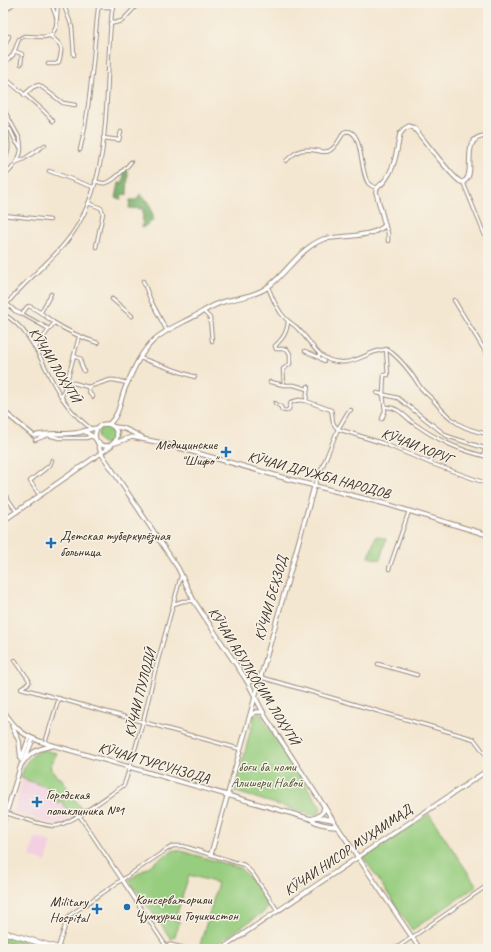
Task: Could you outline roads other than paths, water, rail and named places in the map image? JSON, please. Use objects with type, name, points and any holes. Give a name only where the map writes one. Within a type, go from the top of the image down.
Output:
[{"type":"highway","points":[[3,932],[60,949]]},
{"type":"highway","points":[[3,943],[23,949]]},
{"type":"street","points":[[3,14],[14,3]]},
{"type":"street","points":[[50,3],[57,21]]},
{"type":"street","points":[[50,36],[54,31],[57,21],[58,3]]},
{"type":"street","points":[[63,3],[72,27],[74,55]]},
{"type":"street","points":[[3,309],[31,277],[57,252],[76,228],[88,202],[95,181],[103,138],[106,111],[110,24],[113,3]]},
{"type":"street","points":[[110,24],[122,21],[139,3]]},
{"type":"street","points":[[80,150],[88,107],[98,9],[100,7],[112,7]]},
{"type":"street","points":[[3,49],[9,36]]},
{"type":"street","points":[[3,64],[11,57],[21,37],[50,36],[61,44],[62,47],[59,62],[56,64],[48,64]]},
{"type":"street","points":[[14,51],[22,54],[21,64]]},
{"type":"street","points":[[3,76],[45,111],[53,121]]},
{"type":"street","points":[[24,95],[32,87],[39,85],[63,103],[75,105]]},
{"type":"street","points":[[3,108],[20,140],[21,148],[17,162],[3,178]]},
{"type":"street","points":[[388,241],[376,192],[377,188],[384,183],[392,171],[400,134],[409,126],[414,128],[455,178],[463,182],[488,244]]},
{"type":"street","points":[[3,164],[9,145],[7,129],[12,131],[16,142],[21,148]]},
{"type":"street","points":[[286,161],[297,151],[303,149],[324,152],[329,151],[337,144],[344,132],[350,131],[353,132],[358,139],[367,181],[369,184],[377,188]]},
{"type":"street","points":[[103,138],[119,140],[121,132]]},
{"type":"street","points":[[463,182],[466,181],[469,174],[471,147],[476,140],[488,136]]},
{"type":"street","points":[[17,162],[45,145]]},
{"type":"street","points":[[95,181],[104,184],[109,182],[125,170],[131,162]]},
{"type":"street","points":[[49,171],[93,187]]},
{"type":"street","points":[[88,202],[101,208],[103,213],[96,247]]},
{"type":"street","points":[[3,215],[50,220]]},
{"type":"street","points":[[144,438],[116,423],[116,418],[127,383],[144,351],[153,341],[167,331],[221,302],[251,296],[268,286],[296,258],[322,240],[379,231],[385,225]]},
{"type":"street","points":[[143,281],[151,301],[167,331]]},
{"type":"street","points":[[268,286],[275,305],[288,321],[299,329],[318,356],[324,361]]},
{"type":"street","points":[[41,312],[51,294]]},
{"type":"street","points":[[112,299],[132,316]]},
{"type":"street","points":[[454,300],[488,356]]},
{"type":"street","points":[[7,304],[49,329]]},
{"type":"street","points":[[22,314],[28,306],[41,312],[54,323],[79,337],[98,343]]},
{"type":"street","points":[[203,311],[210,318],[212,340]]},
{"type":"street","name":"КӮЧАИ ЛОҲУТӢ","points":[[3,314],[12,318],[35,348],[49,372],[55,386],[79,420],[90,428]]},
{"type":"street","points":[[284,385],[283,368],[290,364],[290,354],[287,349],[276,349],[275,346],[284,337],[287,331],[288,321]]},
{"type":"street","points":[[35,348],[54,323]]},
{"type":"street","points":[[62,396],[79,337]]},
{"type":"street","points":[[305,351],[332,361],[346,362],[357,360],[386,349]]},
{"type":"street","points":[[382,419],[385,407],[383,394],[384,375],[388,375],[386,349]]},
{"type":"street","points":[[386,349],[391,352],[407,369],[416,379],[420,387],[445,414],[457,424],[488,434]]},
{"type":"street","points":[[74,356],[81,359],[81,364],[84,371]]},
{"type":"street","points":[[140,358],[195,378]]},
{"type":"street","points":[[67,381],[88,388],[110,380],[127,383]]},
{"type":"street","points":[[270,382],[307,388],[306,401]]},
{"type":"street","points":[[88,388],[93,397]]},
{"type":"street","points":[[377,393],[398,398],[451,438],[484,448],[484,456]]},
{"type":"street","points":[[275,403],[281,407],[282,410],[286,411],[289,409],[291,402],[299,400],[331,410],[332,420],[338,429]]},
{"type":"street","points":[[385,407],[392,407],[446,443],[466,452],[488,457]]},
{"type":"street","points":[[314,486],[338,429],[348,412],[351,410]]},
{"type":"street","points":[[3,411],[34,436],[44,433],[71,433],[90,428],[98,428]]},
{"type":"street","points":[[94,437],[98,428],[108,424],[116,418]]},
{"type":"street","points":[[108,424],[123,428]]},
{"type":"street","points":[[113,426],[118,434],[115,443]]},
{"type":"street","name":"КӮЧАИ ХОРУГ","points":[[338,429],[382,443],[430,463],[488,484]]},
{"type":"street","points":[[82,431],[94,437],[98,444],[104,447],[111,446]]},
{"type":"street","points":[[35,440],[48,435],[59,438],[94,437]]},
{"type":"street","points":[[3,521],[115,443],[132,437],[144,438]]},
{"type":"street","name":"КӮЧАИ ДРУЖБА НАРОДОВ","points":[[144,438],[314,486],[409,510],[488,535]]},
{"type":"street","name":"КӮЧАИ АБУЛҚОСИМ ЛОҲУТӢ","points":[[98,444],[101,453],[178,568],[194,601],[247,681],[263,712],[336,826],[420,949]]},
{"type":"street","points":[[430,463],[434,454]]},
{"type":"street","points":[[38,493],[30,481],[50,465],[52,460]]},
{"type":"street","name":"КӮЧАИ БЕҲЗОД","points":[[211,854],[314,486]]},
{"type":"street","points":[[3,492],[17,512]]},
{"type":"street","points":[[389,569],[409,510]]},
{"type":"street","name":"КӮЧАИ ПУЛОДӢ","points":[[4,812],[54,826],[64,824],[122,787],[126,781],[143,722],[155,671],[181,576]]},
{"type":"street","points":[[174,605],[183,601],[194,601]]},
{"type":"street","points":[[15,660],[29,680],[28,683],[21,688],[240,749]]},
{"type":"street","points":[[378,664],[417,675]]},
{"type":"street","points":[[247,681],[252,681],[260,677],[474,739],[488,758]]},
{"type":"street","points":[[45,743],[59,698]]},
{"type":"street","name":"КӮЧАИ ТУРСУНЗОДА","points":[[3,710],[18,730],[31,738],[45,743],[314,821],[336,826]]},
{"type":"street","points":[[250,715],[256,712],[263,712]]},
{"type":"street","points":[[10,721],[19,741],[23,760]]},
{"type":"street","points":[[3,823],[4,812],[31,738]]},
{"type":"street","points":[[23,760],[36,750],[55,746]]},
{"type":"street","name":"КӮЧАИ НИСОР МУҲАММАД","points":[[221,949],[488,770]]},
{"type":"street","points":[[311,819],[317,817],[323,812],[324,806]]},
{"type":"street","points":[[79,815],[164,943],[165,949],[170,945]]},
{"type":"street","points":[[317,817],[333,820]]},
{"type":"street","points":[[60,949],[69,916],[174,846],[184,846],[239,863],[246,867],[255,877],[278,911]]},
{"type":"street","points":[[395,949],[488,885]]},
{"type":"street","points":[[164,943],[186,949]]},
{"type":"place","name":"Медицинские \"Шифо\"","points":[[226,452]]},
{"type":"place","name":"Детская туберкулёзная больница","points":[[51,543]]},
{"type":"place","name":"Городская поликлиника №1","points":[[37,802]]},
{"type":"place","name":"Консерваторияи Ҷумҳурии Тоҷикистон","points":[[127,907]]},
{"type":"place","name":"Military Hospital","points":[[97,909]]},
{"type":"park label","name":"боғи ба номи Алишери Навоӣ","points":[[267,774]]}]
